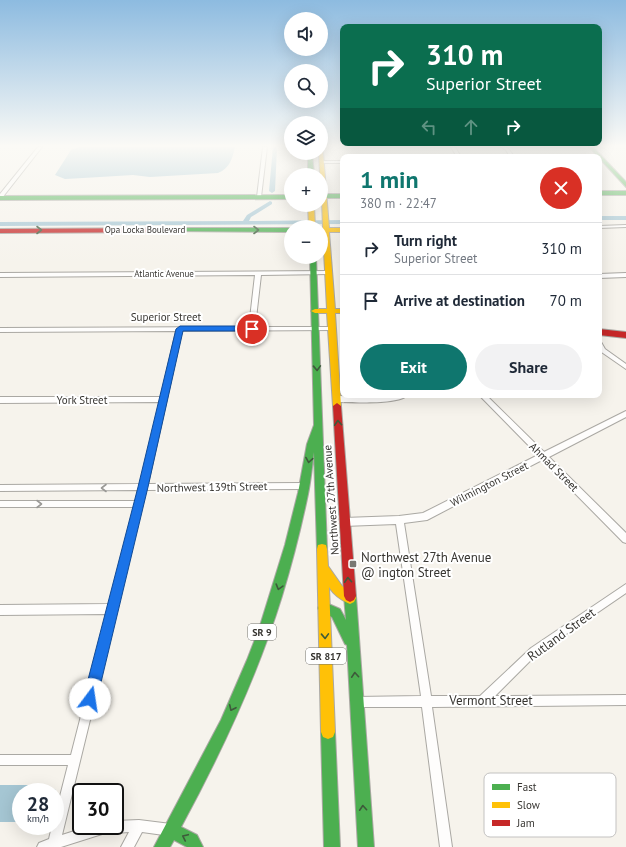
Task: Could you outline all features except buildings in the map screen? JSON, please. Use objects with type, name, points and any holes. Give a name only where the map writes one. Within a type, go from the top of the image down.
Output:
[{"type":"main road","points":[[602,193],[626,193]]},
{"type":"main road","points":[[328,196],[340,196]]},
{"type":"main road","points":[[0,197],[284,197]]},
{"type":"main road","points":[[328,227],[340,229]]},
{"type":"main road","name":"Opa Locka Boulevard","points":[[0,231],[284,230]]},
{"type":"main road","name":"Northwest 27th Avenue","points":[[313,264],[332,847]]},
{"type":"main road","name":"Northwest 27th Avenue","points":[[327,264],[366,847]]},
{"type":"main road","points":[[315,311],[340,311]]},
{"type":"main road","points":[[602,332],[626,335]]},
{"type":"main road","name":"SR 9","points":[[162,847],[233,706],[278,591],[305,486],[312,438],[318,423]]},
{"type":"main road","points":[[323,569],[335,588],[341,594],[350,598]]},
{"type":"main road","points":[[324,608],[336,613],[339,617],[353,647]]},
{"type":"main road","points":[[171,830],[192,840],[195,847]]},
{"type":"street","points":[[0,197],[8,187]]},
{"type":"street","points":[[259,197],[260,187]]},
{"type":"street","points":[[602,227],[626,226]]},
{"type":"street","name":"Atlantic Avenue","points":[[0,275],[328,273]]},
{"type":"street","points":[[252,329],[258,274]]},
{"type":"street","points":[[602,276],[626,275]]},
{"type":"street","points":[[48,845],[75,760],[139,504],[180,329]]},
{"type":"street","name":"Superior Street","points":[[0,330],[332,329]]},
{"type":"street","points":[[602,350],[626,367]]},
{"type":"street","points":[[337,399],[383,400],[392,398]]},
{"type":"street","name":"Ahmad Street","points":[[485,398],[626,539]]},
{"type":"street","name":"York Street","points":[[0,400],[164,399]]},
{"type":"street","name":"Wilmington Street","points":[[344,522],[399,520],[424,517],[626,414]]},
{"type":"street","name":"Northwest 139th Street","points":[[0,488],[305,486]]},
{"type":"street","points":[[0,504],[139,504]]},
{"type":"street","points":[[399,520],[446,847]]},
{"type":"street","name":"Rutland Street","points":[[483,700],[534,651],[626,588]]},
{"type":"street","points":[[0,610],[112,609]]},
{"type":"street","name":"Vermont Street","points":[[356,702],[626,700]]},
{"type":"street","points":[[0,760],[75,760]]},
{"type":"street","points":[[127,847],[139,826]]},
{"type":"street","points":[[48,845],[102,828],[139,826],[171,830]]},
{"type":"water","points":[[0,785],[12,785],[12,822],[0,822]]},
{"type":"waterway","points":[[272,187],[272,191]]},
{"type":"waterway","points":[[245,223],[249,216],[270,203]]},
{"type":"waterway","points":[[602,218],[626,218]]},
{"type":"waterway","points":[[245,223],[340,222]]},
{"type":"waterway","points":[[0,224],[245,223]]},
{"type":"traffic: fast","points":[[602,193],[626,193]]},
{"type":"traffic: fast","points":[[328,196],[340,196]]},
{"type":"traffic: fast","points":[[0,198],[284,197]]},
{"type":"traffic: fast","points":[[175,230],[284,230]]},
{"type":"traffic: fast","points":[[313,264],[322,549]]},
{"type":"traffic: fast","points":[[162,847],[195,786],[240,693],[265,629],[294,532],[303,493],[311,444],[316,428]]},
{"type":"traffic: fast","points":[[350,596],[366,847]]},
{"type":"traffic: fast","points":[[324,608],[336,613],[349,640]]},
{"type":"traffic: fast","points":[[328,732],[332,847]]},
{"type":"traffic: fast","points":[[171,830],[192,840],[195,847]]},
{"type":"traffic: slow","points":[[323,187],[337,406]]},
{"type":"traffic: slow","points":[[311,212],[312,220]]},
{"type":"traffic: slow","points":[[328,230],[340,230]]},
{"type":"traffic: slow","points":[[315,311],[340,311]]},
{"type":"traffic: slow","points":[[322,549],[328,732]]},
{"type":"traffic: slow","points":[[324,570],[338,590],[350,598]]},
{"type":"traffic: jam","points":[[0,231],[175,230]]},
{"type":"traffic: jam","points":[[602,332],[626,335]]},
{"type":"traffic: jam","points":[[337,406],[350,596]]},
{"type":"place","name":"Northwest 27th Avenue @ ington Street","points":[[353,564]]},
{"type":"route","points":[[90,699],[143,487],[180,329],[252,329]]}]
